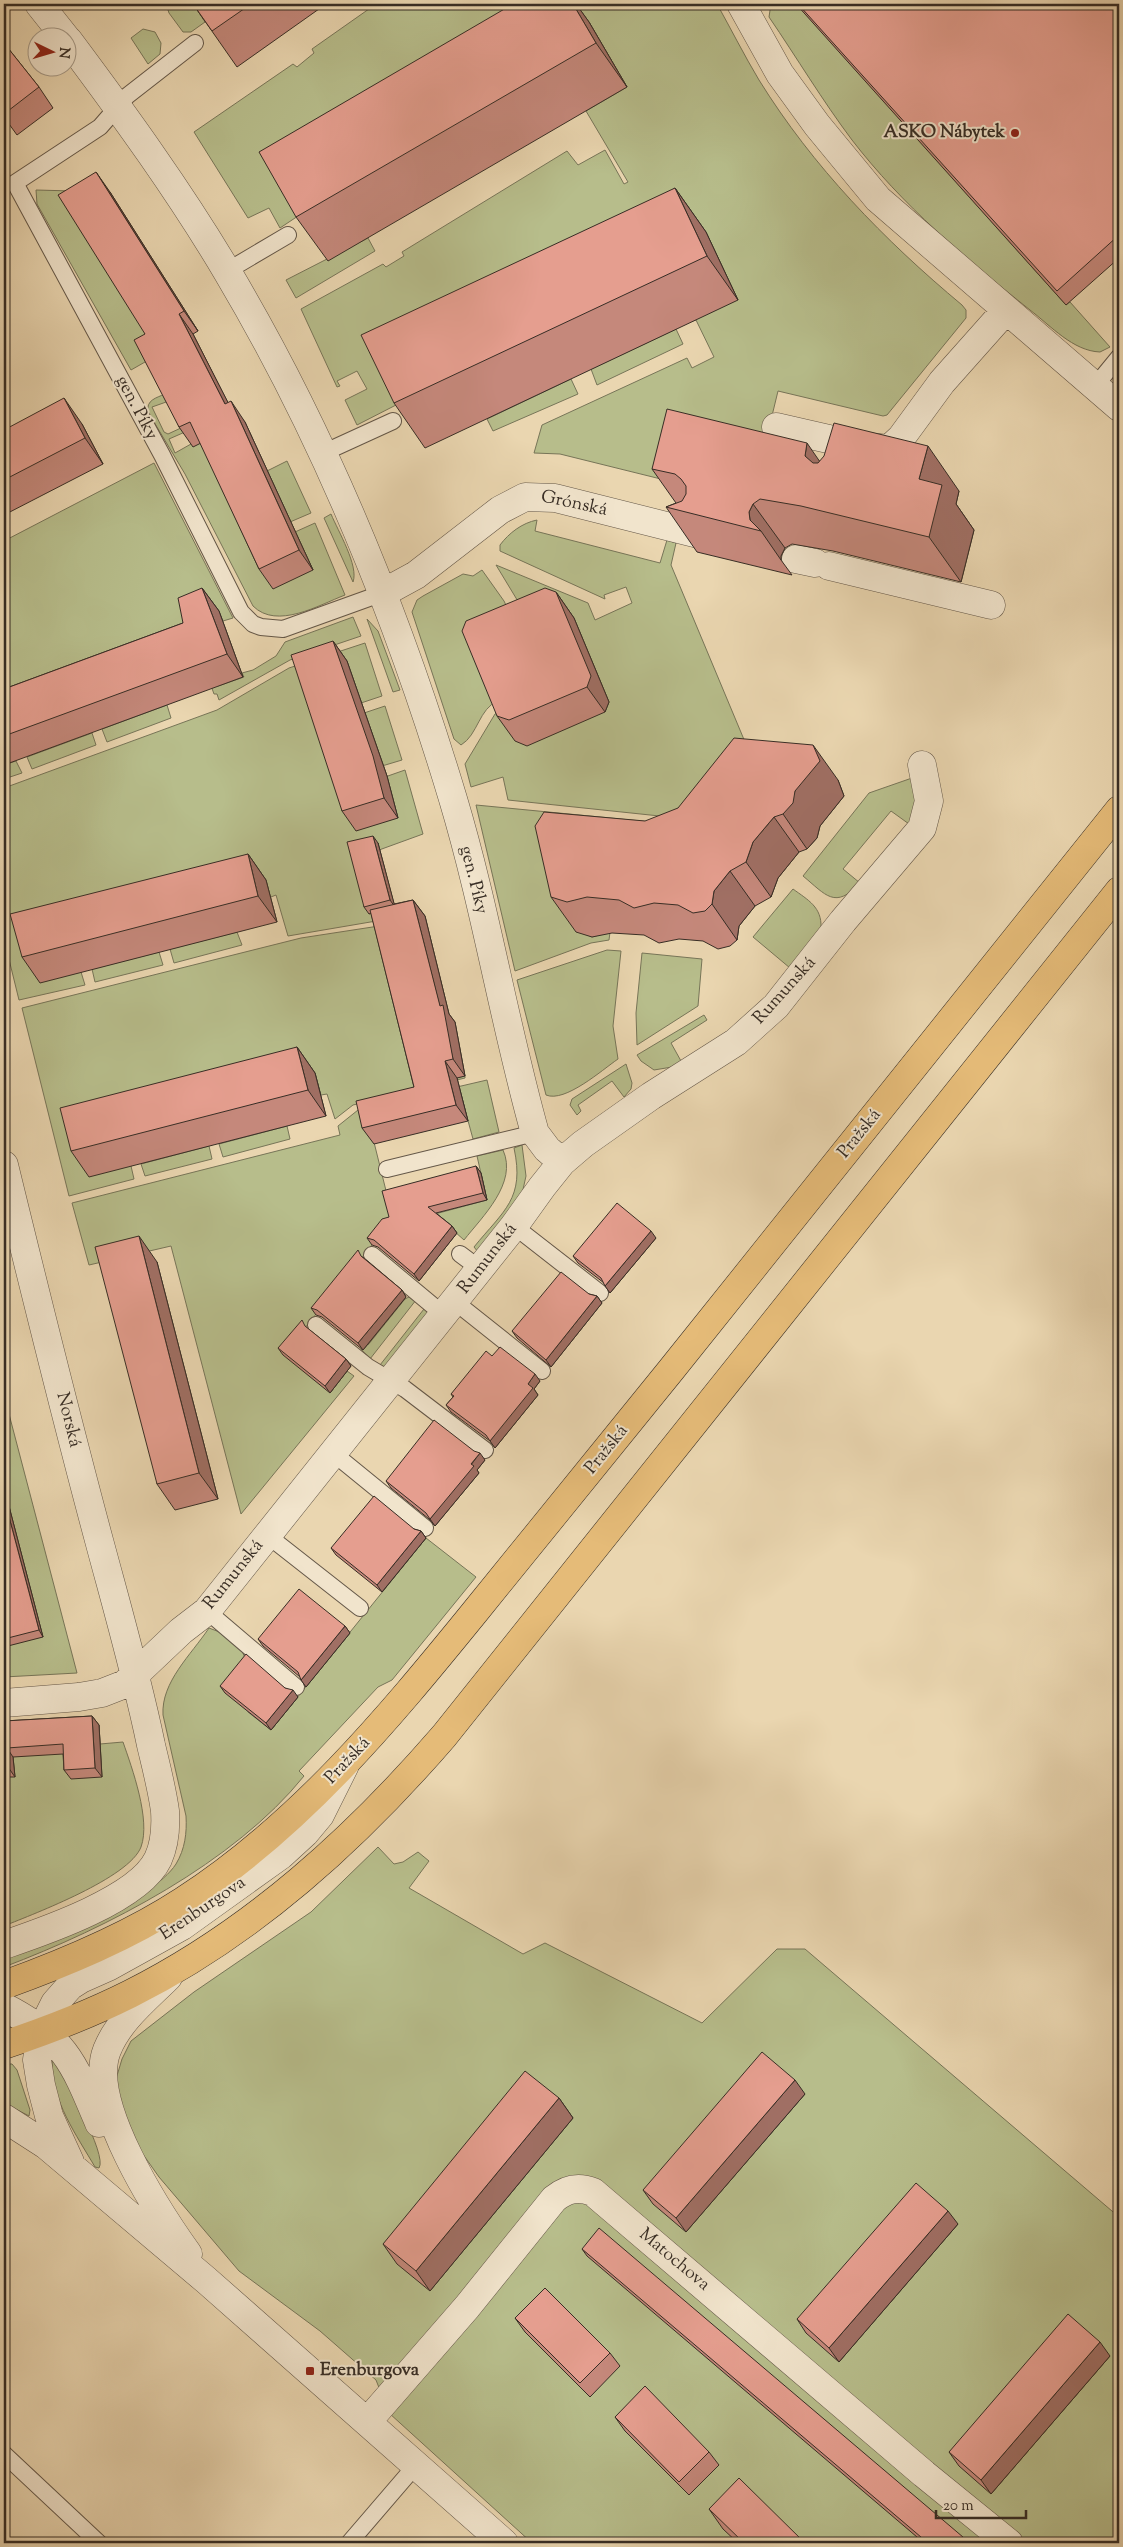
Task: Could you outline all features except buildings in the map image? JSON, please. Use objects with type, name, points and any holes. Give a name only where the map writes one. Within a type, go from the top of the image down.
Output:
[{"type":"main road","name":"Pražská","points":[[4,1984],[71,1959],[181,1902],[290,1819],[345,1764],[388,1718],[570,1497],[1119,810]]},
{"type":"main road","points":[[4,2045],[130,1994],[177,1968],[254,1917],[302,1880],[352,1835],[413,1772],[444,1736],[1119,891]]},
{"type":"street","name":"gen. Píky","points":[[39,4],[58,28]]},
{"type":"street","points":[[741,4],[780,74],[817,125],[878,199],[1119,406]]},
{"type":"street","name":"gen. Píky","points":[[78,54],[118,107],[227,271],[259,328],[323,453],[383,593],[418,691],[454,802],[535,1133],[547,1149],[562,1162]]},
{"type":"street","points":[[776,427],[857,454],[894,446],[942,382],[1006,310]]},
{"type":"street","name":"Grónská","points":[[383,593],[416,575],[500,510],[525,497],[555,498],[702,535]]},
{"type":"street","points":[[818,562],[991,605]]},
{"type":"street","name":"Rumunská","points":[[4,1703],[96,1694],[125,1684],[181,1631],[207,1611],[449,1308],[470,1261],[514,1226],[542,1186],[562,1162],[583,1144],[651,1096],[736,1042],[776,1006],[843,921],[922,828],[929,801],[922,765]]},
{"type":"street","name":"Norská","points":[[4,1165],[79,1466],[137,1674]]},
{"type":"street","points":[[4,1945],[117,1897],[143,1879],[158,1860],[164,1838],[165,1809],[137,1674]]},
{"type":"street","name":"Erenburgova","points":[[71,2166],[49,2116],[40,2085],[37,2060],[41,2031],[52,2009],[70,1986],[190,1921],[261,1869],[305,1833],[320,1815],[345,1764]]},
{"type":"street","name":"Erenburgova","points":[[177,1968],[119,2029],[107,2050],[103,2070],[105,2094],[130,2157],[148,2195],[206,2280]]},
{"type":"street","name":"Erenburgova","points":[[4,2007],[33,2024],[57,2043],[71,2062],[117,2164],[128,2183],[146,2205],[170,2229]]},
{"type":"street","name":"Erenburgova","points":[[4,2118],[46,2145],[150,2235],[206,2280],[504,2543]]},
{"type":"street","name":"Matochova","points":[[367,2422],[461,2314],[554,2198],[572,2189],[583,2188],[599,2198],[924,2474],[1009,2543]]},
{"type":"lane","name":"gen. Píky","points":[[196,43],[127,96],[100,127],[15,183],[162,455],[234,602],[253,624],[278,630],[383,593]]},
{"type":"lane","points":[[227,271],[288,235]]},
{"type":"lane","points":[[1096,386],[1119,357]]},
{"type":"lane","points":[[323,453],[393,421]]},
{"type":"lane","points":[[387,1169],[535,1133]]},
{"type":"lane","points":[[514,1226],[600,1293]]},
{"type":"lane","points":[[372,1255],[542,1371]]},
{"type":"lane","points":[[316,1324],[368,1367],[391,1381],[485,1450]]},
{"type":"lane","points":[[333,1453],[425,1528]]},
{"type":"lane","points":[[267,1536],[360,1608]]},
{"type":"lane","points":[[207,1611],[296,1687]]},
{"type":"lane","points":[[4,2454],[99,2543]]},
{"type":"lane","points":[[348,2543],[416,2465]]},
{"type":"green space","points":[[166,4],[196,4],[194,5],[205,22],[191,32],[183,32],[169,13]]},
{"type":"green space","points":[[376,4],[717,4],[759,80],[803,143],[826,172],[878,228],[905,255],[962,305],[966,310],[966,318],[887,415],[883,416],[778,391],[762,457],[681,484],[560,454],[534,453],[542,425],[687,358],[692,368],[714,357],[696,320],[396,405],[357,425],[345,400],[367,389],[357,371],[337,381],[340,386],[337,387],[301,309],[383,264],[386,267],[404,256],[402,252],[567,151],[578,165],[605,150],[624,184],[628,182],[586,111],[627,87],[589,22],[280,228],[269,208],[248,218],[194,132],[293,64],[297,67],[314,53],[312,49]]},
{"type":"green space","points":[[771,4],[797,4],[1066,305],[1070,302],[1110,347],[1100,352],[1090,351],[1063,337],[982,271],[913,209],[871,164],[830,110],[769,17]]},
{"type":"green space","points":[[143,29],[155,32],[161,43],[160,54],[148,64],[131,38]]},
{"type":"green space","points":[[36,190],[110,192],[73,215],[159,354],[131,370],[37,204]]},
{"type":"green space","points":[[368,238],[375,251],[296,298],[286,280]]},
{"type":"green space","points":[[676,329],[683,344],[597,385],[591,369]]},
{"type":"green space","points":[[571,379],[578,394],[493,431],[487,419]]},
{"type":"green space","points":[[165,394],[169,401],[152,407],[164,432],[168,434],[183,427],[185,432],[169,439],[175,453],[191,444],[205,442],[313,570],[295,532],[315,523],[345,595],[311,609],[286,616],[274,616],[263,613],[253,606],[185,474],[148,412],[150,402]]},
{"type":"green space","points":[[287,461],[311,513],[290,522],[267,471]]},
{"type":"green space","points":[[154,463],[233,618],[223,621],[218,611],[218,686],[244,677],[242,673],[253,670],[276,656],[285,642],[353,617],[361,636],[290,660],[219,700],[217,694],[214,694],[204,666],[4,718],[4,541]]},
{"type":"green space","points":[[331,514],[351,558],[354,575],[353,582],[324,518]]},
{"type":"green space","points":[[537,520],[535,531],[660,563],[667,540],[676,543],[671,565],[758,773],[669,817],[508,800],[503,777],[471,787],[465,764],[495,714],[503,710],[519,603],[496,565],[588,603],[595,620],[632,603],[626,587],[604,595],[605,599],[500,551],[500,545],[507,536],[526,523]]},
{"type":"green space","points":[[482,570],[504,601],[519,632],[498,701],[487,709],[467,741],[461,745],[454,739],[412,612],[417,600],[423,596],[463,574],[473,576]]},
{"type":"green space","points":[[367,619],[378,631],[400,690],[393,692]]},
{"type":"green space","points":[[365,643],[382,696],[361,703],[385,777],[405,770],[423,834],[379,850],[378,843],[369,914],[394,907],[394,918],[288,936],[276,895],[81,972],[85,985],[19,1000],[4,939],[4,788],[217,710],[289,668]]},
{"type":"green space","points":[[167,705],[171,718],[107,742],[102,729]]},
{"type":"green space","points":[[385,706],[402,760],[382,766],[364,713]]},
{"type":"green space","points":[[92,733],[96,745],[32,769],[27,757]]},
{"type":"green space","points":[[16,761],[22,773],[4,779],[4,765]]},
{"type":"green space","points":[[912,778],[918,792],[909,824],[891,811],[843,869],[860,883],[844,896],[837,898],[825,894],[803,876],[869,793]]},
{"type":"green space","points":[[476,805],[662,823],[575,929],[592,937],[610,932],[609,940],[591,943],[515,971]]},
{"type":"green space","points":[[793,889],[817,909],[821,928],[790,968],[753,937]]},
{"type":"green space","points":[[379,926],[422,1086],[465,1076],[465,1078],[353,1105],[335,1119],[327,1094],[321,1095],[315,1073],[131,1166],[134,1179],[69,1196],[22,1008],[301,938]]},
{"type":"green space","points":[[237,932],[242,945],[174,963],[170,949]]},
{"type":"green space","points":[[607,950],[621,951],[613,1026],[618,1059],[573,1090],[554,1096],[546,1095],[517,980]]},
{"type":"green space","points":[[159,952],[163,965],[95,982],[92,969]]},
{"type":"green space","points":[[642,953],[702,959],[698,1006],[637,1045],[636,1013]]},
{"type":"green space","points":[[704,1015],[707,1020],[671,1043],[681,1061],[672,1067],[654,1070],[641,1061],[637,1055]]},
{"type":"green space","points":[[626,1064],[632,1083],[631,1089],[624,1097],[612,1081],[578,1105],[581,1111],[577,1115],[570,1105],[572,1099]]},
{"type":"green space","points":[[487,1080],[499,1132],[473,1139],[461,1095],[368,1118],[393,1219],[300,1334],[330,1393],[347,1371],[354,1376],[241,1514],[171,1246],[89,1265],[72,1203],[340,1135],[338,1126],[358,1110]]},
{"type":"green space","points":[[287,1126],[290,1139],[223,1157],[219,1144]]},
{"type":"green space","points":[[522,1145],[526,1176],[522,1194],[478,1252],[474,1247],[503,1213],[514,1192],[517,1180],[517,1165],[514,1148]]},
{"type":"green space","points":[[209,1146],[212,1159],[145,1176],[141,1164]]},
{"type":"green space","points":[[503,1150],[506,1162],[506,1175],[502,1187],[496,1199],[464,1240],[435,1214],[487,1200],[477,1156]]},
{"type":"green space","points":[[409,1297],[416,1300],[370,1359],[361,1349],[363,1342],[368,1345],[405,1299]]},
{"type":"green space","points":[[424,1309],[429,1313],[384,1369],[380,1365]]},
{"type":"green space","points":[[4,1395],[77,1673],[4,1677]]},
{"type":"green space","points":[[426,1538],[476,1577],[392,1680],[378,1687],[299,1771],[304,1776],[275,1808],[242,1837],[166,1890],[84,1933],[4,1967],[4,1959],[71,1931],[122,1906],[163,1878],[176,1864],[182,1853],[185,1841],[186,1816],[163,1715],[164,1703],[167,1691],[178,1669],[209,1628],[222,1633],[241,1649],[246,1660],[248,1712],[271,1730]]},
{"type":"green space","points":[[99,1725],[100,1744],[123,1742],[127,1753],[142,1809],[144,1823],[141,1847],[133,1859],[119,1871],[101,1882],[4,1926],[4,1731]]},
{"type":"green space","points":[[378,1847],[394,1864],[403,1862],[418,1852],[429,1861],[409,1888],[523,1954],[545,1943],[702,2023],[777,1949],[805,1949],[1119,2217],[1119,2543],[532,2543],[389,2413],[376,2380],[320,2331],[239,2271],[159,2177],[135,2143],[118,2098],[116,2079],[122,2059],[131,2041],[194,1992],[311,1912]]},
{"type":"green space","points":[[55,2060],[91,2133],[100,2160],[99,2168],[95,2167],[60,2104],[53,2076],[52,2062]]},
{"type":"green space","points":[[12,2064],[17,2070],[30,2110],[29,2116],[6,2104],[4,2065]]},
{"type":"place","name":"ASKO Nábytek","points":[[1015,133]]},
{"type":"place","name":"Erenburgova","points":[[310,2371]]}]
